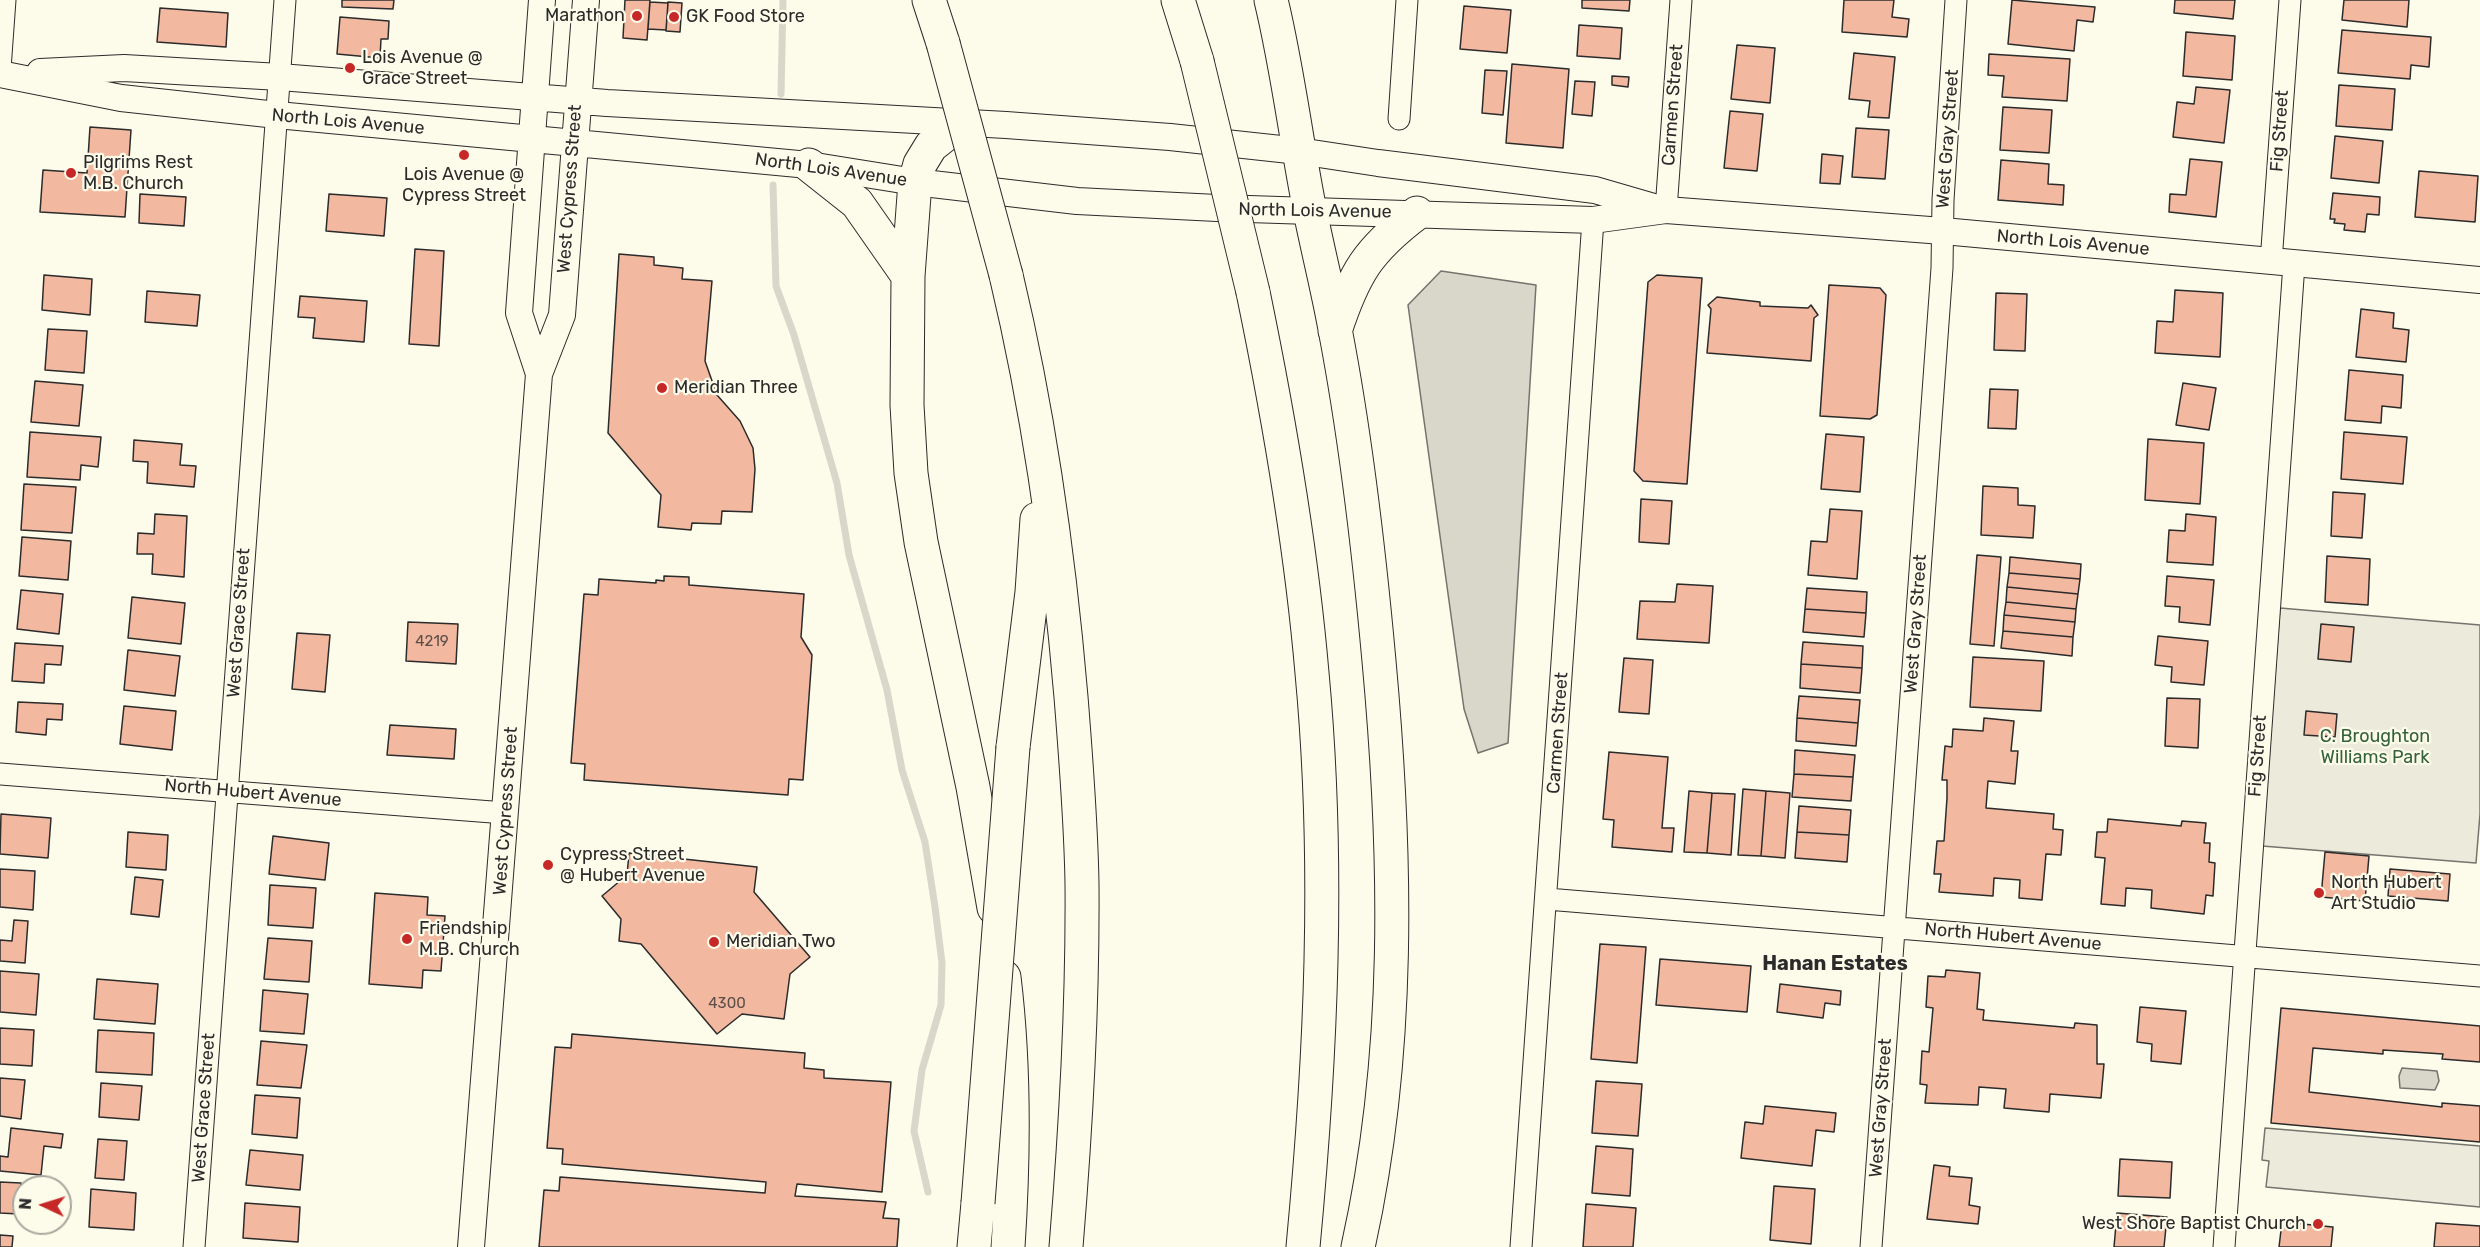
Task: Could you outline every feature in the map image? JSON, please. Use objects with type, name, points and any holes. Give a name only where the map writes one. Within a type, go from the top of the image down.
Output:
[{"type":"highway","points":[[929,0],[943,43],[1006,274],[1037,422],[1063,604],[1077,774],[1082,881],[1080,1056],[1066,1247]]},
{"type":"highway","points":[[1178,0],[1197,61],[1253,292],[1277,410],[1296,528],[1312,675],[1320,825],[1321,953],[1316,1078],[1303,1247]]},
{"type":"highway","points":[[1271,0],[1286,61],[1299,151],[1335,331],[1374,606],[1392,849],[1392,966],[1382,1092],[1375,1154],[1358,1247]]},
{"type":"highway","points":[[960,123],[931,146],[920,164],[915,182],[908,276],[907,405],[911,472],[933,607],[973,786],[987,864],[1008,1012],[1013,1081],[1013,1153],[1008,1247]]},
{"type":"highway","points":[[809,165],[858,203],[908,276]]},
{"type":"highway","points":[[1335,331],[1345,300],[1365,261],[1390,233],[1418,213]]},
{"type":"highway","points":[[974,1247],[1013,747],[1036,544],[1037,422]]},
{"type":"street","points":[[0,69],[5,0]]},
{"type":"street","name":"West Grace Street","points":[[194,1247],[285,0]]},
{"type":"street","name":"West Cypress Street","points":[[539,374],[519,313],[542,0]]},
{"type":"street","name":"West Cypress Street","points":[[471,1247],[539,374],[562,315],[576,100],[586,0]]},
{"type":"street","points":[[1399,118],[1407,0]]},
{"type":"street","name":"Carmen Street","points":[[1666,210],[1681,0]]},
{"type":"street","name":"West Gray Street","points":[[1871,1247],[1956,0]]},
{"type":"street","name":"Fig Street","points":[[2224,1247],[2244,957],[2283,263],[2290,0]]},
{"type":"street","name":"North Lois Avenue","points":[[0,74],[124,69],[280,77],[819,117],[960,123],[1170,137],[1299,151],[1595,190],[1666,210],[1942,231],[2480,280]]},
{"type":"street","name":"North Lois Avenue","points":[[0,74],[121,98],[809,165],[1028,197],[1125,205],[1593,220],[1666,210]]},
{"type":"street","name":"Carmen Street","points":[[1521,1247],[1593,220]]},
{"type":"street","name":"North Hubert Avenue","points":[[0,774],[505,813]]},
{"type":"street","name":"North Hubert Avenue","points":[[1547,899],[2480,976]]},
{"type":"green space","name":"C. Broughton Williams Park","points":[[2280,608],[2480,625],[2480,814],[2476,863],[2262,846]]},
{"type":"shaded area","points":[[1441,271],[1536,285],[1508,743],[1478,753],[1464,709],[1408,305]]},
{"type":"shaded area","points":[[2402,1068],[2437,1071],[2439,1081],[2435,1090],[2400,1088],[2399,1076]]},
{"type":"shaded area","points":[[2265,1128],[2480,1146],[2480,1207],[2266,1187],[2269,1161],[2262,1160]]},
{"type":"building","points":[[342,0],[394,0],[393,9],[342,7]]},
{"type":"building","name":"Marathon","points":[[625,0],[650,0],[647,40],[623,38]]},
{"type":"building","points":[[1582,0],[1630,0],[1629,11],[1582,8]]},
{"type":"building","points":[[1844,0],[1894,0],[1892,17],[1909,19],[1907,37],[1842,32]]},
{"type":"building","points":[[2012,0],[2095,7],[2093,22],[2077,20],[2074,51],[2008,44]]},
{"type":"building","points":[[2175,0],[2235,0],[2233,19],[2174,13]]},
{"type":"building","points":[[2344,0],[2409,0],[2407,27],[2342,20]]},
{"type":"building","points":[[650,2],[668,3],[666,30],[648,29]]},
{"type":"building","name":"GK Food Store","points":[[668,2],[682,3],[680,32],[666,31]]},
{"type":"building","points":[[1464,6],[1511,10],[1507,53],[1460,49]]},
{"type":"building","points":[[160,8],[228,13],[226,47],[157,42]]},
{"type":"building","points":[[340,17],[389,21],[388,39],[381,39],[380,58],[337,54]]},
{"type":"building","points":[[1579,25],[1622,28],[1620,59],[1577,56]]},
{"type":"building","points":[[2342,30],[2431,37],[2429,67],[2411,65],[2410,79],[2338,73]]},
{"type":"building","points":[[2186,32],[2235,36],[2232,80],[2183,76]]},
{"type":"building","points":[[1737,45],[1775,48],[1770,103],[1731,99]]},
{"type":"building","points":[[1854,53],[1895,57],[1889,118],[1868,117],[1870,101],[1849,99]]},
{"type":"building","points":[[1989,54],[2070,59],[2067,101],[2002,97],[2004,76],[1988,75]]},
{"type":"building","points":[[1512,64],[1569,69],[1563,148],[1506,143]]},
{"type":"building","points":[[1485,70],[1507,71],[1503,115],[1482,113]]},
{"type":"building","points":[[1612,76],[1629,77],[1628,87],[1612,85]]},
{"type":"building","points":[[1575,81],[1595,82],[1592,116],[1572,114]]},
{"type":"building","points":[[2339,85],[2395,89],[2392,130],[2336,126]]},
{"type":"building","points":[[2196,87],[2230,90],[2224,143],[2173,137],[2177,102],[2194,104]]},
{"type":"building","points":[[2003,107],[2052,110],[2049,153],[2000,150]]},
{"type":"building","points":[[1730,111],[1763,114],[1757,171],[1724,168]]},
{"type":"building","points":[[90,127],[131,130],[125,217],[40,212],[43,170],[87,173]]},
{"type":"building","points":[[1856,128],[1889,130],[1885,179],[1852,177]]},
{"type":"building","points":[[2335,136],[2383,141],[2379,183],[2331,178]]},
{"type":"building","points":[[1822,154],[1843,156],[1840,184],[1820,183]]},
{"type":"building","points":[[2190,159],[2222,162],[2216,217],[2169,212],[2170,194],[2186,195]]},
{"type":"building","points":[[2001,160],[2049,164],[2048,184],[2064,185],[2063,205],[1998,200]]},
{"type":"building","points":[[2419,171],[2478,176],[2475,222],[2415,217]]},
{"type":"building","points":[[2333,193],[2380,197],[2379,215],[2367,214],[2365,232],[2344,230],[2345,224],[2334,223],[2335,219],[2330,219]]},
{"type":"building","points":[[140,194],[186,197],[184,226],[139,223]]},
{"type":"building","points":[[329,194],[387,198],[384,236],[326,231]]},
{"type":"building","points":[[415,249],[444,251],[439,346],[409,344]]},
{"type":"building","name":"Meridian Three","points":[[619,254],[654,257],[654,265],[683,268],[682,279],[712,281],[705,361],[717,395],[740,421],[753,448],[755,469],[752,512],[722,511],[721,524],[692,523],[691,530],[658,527],[661,495],[608,433]]},
{"type":"building","points":[[44,275],[92,279],[90,315],[42,310]]},
{"type":"building","points":[[1657,275],[1702,278],[1687,484],[1643,481],[1634,471],[1648,282]]},
{"type":"building","points":[[1829,285],[1880,288],[1886,295],[1877,415],[1870,419],[1820,416]]},
{"type":"building","points":[[2175,290],[2223,293],[2220,357],[2155,353],[2157,321],[2173,322]]},
{"type":"building","points":[[147,291],[200,295],[197,326],[145,322]]},
{"type":"building","points":[[1996,293],[2027,294],[2025,351],[1994,350]]},
{"type":"building","points":[[300,296],[367,301],[364,342],[313,338],[315,318],[298,317]]},
{"type":"building","points":[[1717,297],[1760,302],[1760,306],[1808,308],[1811,305],[1818,315],[1814,318],[1811,361],[1707,353],[1711,309],[1708,305]]},
{"type":"building","points":[[2361,309],[2394,313],[2393,328],[2409,330],[2406,362],[2356,357]]},
{"type":"building","points":[[48,329],[87,331],[84,373],[45,370]]},
{"type":"building","points":[[2349,370],[2403,375],[2401,408],[2382,406],[2381,423],[2345,420]]},
{"type":"building","points":[[35,381],[83,385],[79,426],[31,422]]},
{"type":"building","points":[[2183,383],[2216,388],[2209,430],[2176,425]]},
{"type":"building","points":[[1990,389],[2018,390],[2016,429],[1988,428]]},
{"type":"building","points":[[30,432],[101,437],[98,467],[81,465],[80,480],[27,477]]},
{"type":"building","points":[[2344,432],[2407,437],[2403,484],[2341,479]]},
{"type":"building","points":[[1826,434],[1864,437],[1860,492],[1821,489]]},
{"type":"building","points":[[2148,439],[2204,443],[2200,504],[2145,500]]},
{"type":"building","points":[[134,440],[182,444],[180,465],[196,466],[194,487],[147,483],[148,462],[133,461]]},
{"type":"building","points":[[24,484],[76,487],[72,533],[21,530]]},
{"type":"building","points":[[1983,486],[2018,488],[2018,505],[2035,506],[2033,538],[1981,535]]},
{"type":"building","points":[[2333,492],[2365,494],[2362,538],[2331,536]]},
{"type":"building","points":[[1641,499],[1672,501],[1669,544],[1639,542]]},
{"type":"building","points":[[1830,509],[1862,511],[1857,579],[1808,575],[1811,541],[1827,542]]},
{"type":"building","points":[[155,514],[187,516],[184,577],[152,574],[153,554],[137,554],[138,533],[154,534]]},
{"type":"building","points":[[2186,514],[2216,517],[2213,565],[2167,562],[2169,530],[2185,531]]},
{"type":"building","points":[[22,537],[71,541],[68,580],[19,576]]},
{"type":"building","points":[[1977,555],[2001,557],[1994,646],[1970,644]]},
{"type":"building","points":[[2327,556],[2370,559],[2368,605],[2325,602]]},
{"type":"building","points":[[2010,557],[2081,564],[2080,579],[2009,573]]},
{"type":"building","points":[[2009,573],[2080,579],[2078,594],[2007,587]]},
{"type":"building","points":[[664,576],[689,577],[689,585],[804,594],[801,637],[812,655],[803,780],[789,779],[788,795],[584,780],[585,764],[571,763],[584,594],[598,595],[599,579],[656,583],[656,580],[664,581]]},
{"type":"building","points":[[2167,576],[2214,580],[2210,625],[2179,622],[2180,607],[2165,606]]},
{"type":"building","points":[[1677,584],[1713,586],[1709,643],[1637,639],[1640,601],[1675,602]]},
{"type":"building","points":[[2007,587],[2078,594],[2076,609],[2006,602]]},
{"type":"building","points":[[1807,588],[1867,592],[1866,613],[1805,609]]},
{"type":"building","points":[[21,590],[63,594],[59,634],[17,629]]},
{"type":"building","points":[[132,597],[185,603],[181,644],[128,638]]},
{"type":"building","points":[[2006,602],[2076,609],[2075,622],[2004,615]]},
{"type":"building","points":[[1805,609],[1866,613],[1864,637],[1803,632]]},
{"type":"building","points":[[2004,615],[2075,622],[2073,637],[2003,631]]},
{"type":"building","points":[[408,622],[458,624],[456,664],[406,661]]},
{"type":"building","points":[[2321,624],[2354,627],[2351,662],[2318,659]]},
{"type":"building","points":[[2003,631],[2073,637],[2072,656],[2001,648]]},
{"type":"building","points":[[297,633],[330,635],[325,692],[292,689]]},
{"type":"building","points":[[2158,636],[2208,641],[2204,685],[2171,682],[2172,667],[2155,665]]},
{"type":"building","points":[[1803,642],[1863,646],[1862,668],[1801,664]]},
{"type":"building","points":[[15,643],[63,646],[61,665],[45,664],[44,683],[12,681]]},
{"type":"building","points":[[128,650],[180,656],[175,696],[124,690]]},
{"type":"building","points":[[1973,657],[2044,661],[2041,711],[1970,707]]},
{"type":"building","points":[[1624,658],[1653,660],[1649,714],[1619,712]]},
{"type":"building","points":[[1801,664],[1862,668],[1860,693],[1800,688]]},
{"type":"building","points":[[1799,696],[1860,700],[1858,723],[1797,718]]},
{"type":"building","points":[[2167,698],[2200,699],[2198,748],[2165,746]]},
{"type":"building","points":[[18,702],[63,704],[62,720],[47,719],[46,735],[16,732]]},
{"type":"building","points":[[124,706],[176,711],[172,750],[120,744]]},
{"type":"building","points":[[2306,711],[2337,714],[2335,737],[2304,735]]},
{"type":"building","points":[[1797,718],[1858,723],[1856,746],[1796,741]]},
{"type":"building","points":[[1984,718],[2014,721],[2011,751],[2018,751],[2015,784],[1988,781],[1986,808],[2054,814],[2053,829],[2063,830],[2061,855],[2046,854],[2042,900],[2019,898],[2020,880],[1994,878],[1993,896],[1939,892],[1941,874],[1934,874],[1937,841],[1944,841],[1947,780],[1942,780],[1945,746],[1952,747],[1953,729],[1983,731]]},
{"type":"building","points":[[390,725],[456,729],[454,759],[387,755]]},
{"type":"building","points":[[1795,750],[1855,755],[1853,777],[1794,774]]},
{"type":"building","points":[[1609,752],[1668,757],[1662,828],[1674,828],[1672,852],[1612,847],[1614,820],[1603,819]]},
{"type":"building","points":[[1794,774],[1853,777],[1851,801],[1792,797]]},
{"type":"building","points":[[1743,789],[1766,791],[1761,856],[1738,855]]},
{"type":"building","points":[[1689,791],[1712,793],[1707,853],[1684,852]]},
{"type":"building","points":[[1766,791],[1790,793],[1785,858],[1761,856]]},
{"type":"building","points":[[1712,793],[1735,794],[1731,855],[1707,853]]},
{"type":"building","points":[[1799,806],[1851,810],[1849,835],[1797,832]]},
{"type":"building","points":[[1,814],[51,818],[48,858],[0,854]]},
{"type":"building","points":[[2108,819],[2181,826],[2182,821],[2206,823],[2204,843],[2210,843],[2209,862],[2215,863],[2213,896],[2206,895],[2204,914],[2151,908],[2152,890],[2126,888],[2125,906],[2101,904],[2105,858],[2095,857],[2097,832],[2107,832]]},
{"type":"building","points":[[128,832],[168,835],[166,870],[126,867]]},
{"type":"building","points":[[1797,832],[1849,835],[1847,862],[1795,858]]},
{"type":"building","points":[[273,836],[329,843],[325,880],[269,874]]},
{"type":"building","points":[[2325,852],[2369,856],[2365,901],[2321,897]]},
{"type":"building","name":"Meridian Two","points":[[629,853],[757,867],[754,892],[810,957],[790,974],[784,1019],[742,1014],[717,1034],[641,944],[619,941],[621,919],[602,896],[627,875]]},
{"type":"building","points":[[0,869],[35,871],[33,910],[0,907]]},
{"type":"building","points":[[2390,869],[2450,874],[2448,901],[2388,896]]},
{"type":"building","points":[[135,877],[163,880],[159,917],[131,914]]},
{"type":"building","points":[[270,885],[316,888],[313,928],[268,925]]},
{"type":"building","points":[[375,893],[428,897],[427,915],[445,916],[441,971],[423,970],[422,988],[369,984]]},
{"type":"building","points":[[14,920],[28,921],[25,963],[0,961],[0,940],[12,941]]},
{"type":"building","points":[[268,938],[312,941],[309,982],[264,979]]},
{"type":"building","points":[[1600,944],[1646,947],[1637,1063],[1591,1059]]},
{"type":"building","points":[[1660,959],[1751,966],[1747,1012],[1656,1005]]},
{"type":"building","points":[[1946,970],[1980,973],[1977,1009],[1984,1010],[1983,1020],[2074,1028],[2075,1023],[2097,1025],[2097,1064],[2104,1064],[2101,1098],[2050,1094],[2049,1112],[2004,1108],[2006,1089],[1979,1087],[1978,1105],[1925,1103],[1927,1085],[1920,1084],[1922,1051],[1929,1052],[1933,1008],[1926,1007],[1928,976],[1945,977]]},
{"type":"building","points":[[0,971],[39,974],[36,1015],[0,1012]]},
{"type":"building","points":[[97,979],[158,984],[155,1024],[94,1019]]},
{"type":"building","points":[[1780,984],[1841,991],[1840,1005],[1825,1003],[1823,1018],[1777,1012]]},
{"type":"building","points":[[263,990],[308,994],[304,1034],[260,1031]]},
{"type":"building","points":[[2140,1007],[2186,1011],[2181,1064],[2151,1061],[2152,1044],[2137,1042]]},
{"type":"building","points":[[2281,1008],[2480,1026],[2480,1062],[2442,1059],[2443,1054],[2383,1050],[2383,1054],[2313,1048],[2309,1092],[2442,1107],[2442,1103],[2480,1106],[2480,1142],[2271,1123]]},
{"type":"building","points":[[0,1028],[34,1030],[32,1066],[0,1064]]},
{"type":"building","points":[[98,1030],[154,1033],[152,1075],[96,1072]]},
{"type":"building","points":[[572,1034],[805,1053],[804,1068],[824,1070],[824,1078],[891,1082],[882,1192],[797,1184],[795,1196],[886,1202],[883,1218],[899,1219],[897,1247],[539,1247],[544,1190],[559,1191],[560,1177],[765,1193],[766,1182],[562,1164],[563,1149],[547,1148],[555,1047],[571,1048]]},
{"type":"building","points":[[261,1041],[307,1045],[301,1088],[257,1085]]},
{"type":"building","points":[[0,1078],[25,1080],[21,1119],[0,1116]]},
{"type":"building","points":[[1596,1081],[1642,1084],[1638,1136],[1592,1133]]},
{"type":"building","points":[[101,1083],[142,1086],[139,1120],[99,1117]]},
{"type":"building","points":[[255,1095],[300,1098],[297,1138],[252,1134]]},
{"type":"building","points":[[1765,1106],[1836,1113],[1834,1132],[1816,1130],[1812,1166],[1741,1158],[1745,1122],[1763,1124]]},
{"type":"building","points":[[11,1128],[63,1134],[61,1148],[44,1146],[41,1175],[0,1171],[0,1156],[8,1157]]},
{"type":"building","points":[[98,1139],[127,1141],[124,1180],[95,1178]]},
{"type":"building","points":[[1596,1146],[1633,1149],[1630,1196],[1592,1193]]},
{"type":"building","points":[[250,1150],[303,1155],[300,1190],[246,1185]]},
{"type":"building","points":[[2120,1159],[2172,1162],[2170,1198],[2118,1196]]},
{"type":"building","points":[[1934,1165],[1950,1167],[1949,1176],[1972,1178],[1969,1205],[1980,1207],[1978,1224],[1927,1219]]},
{"type":"building","points":[[0,1182],[12,1183],[12,1214],[0,1213]]},
{"type":"building","points":[[1774,1186],[1815,1189],[1811,1244],[1770,1240]]},
{"type":"building","points":[[91,1189],[136,1193],[134,1230],[89,1227]]},
{"type":"building","points":[[245,1203],[300,1207],[298,1242],[243,1238]]},
{"type":"building","points":[[1586,1204],[1636,1208],[1633,1247],[1583,1247]]},
{"type":"building","points":[[2117,1213],[2167,1217],[2164,1247],[2114,1247]]},
{"type":"building","points":[[2282,1222],[2333,1227],[2331,1247],[2279,1247]]},
{"type":"building","points":[[2436,1223],[2480,1226],[2480,1247],[2434,1247]]},
{"type":"building","points":[[0,1235],[13,1236],[12,1247],[0,1247]]},
{"type":"waterway","points":[[781,94],[783,0]]},
{"type":"waterway","points":[[773,185],[776,286],[794,335],[837,483],[849,555],[887,690],[902,770],[925,842],[942,963],[941,1005],[922,1070],[914,1131],[928,1192]]},
{"type":"place","name":"Marathon","points":[[637,16]]},
{"type":"place","name":"GK Food Store","points":[[674,17]]},
{"type":"place","name":"Lois Avenue @ Grace Street","points":[[350,68]]},
{"type":"place","name":"Lois Avenue @ Cypress Street","points":[[464,155]]},
{"type":"place","name":"Pilgrims Rest M.B. Church","points":[[71,173]]},
{"type":"place","name":"Meridian Three","points":[[662,388]]},
{"type":"place","name":"Cypress Street @ Hubert Avenue","points":[[548,865]]},
{"type":"place","name":"North Hubert Art Studio","points":[[2319,893]]},
{"type":"place","name":"Friendship M.B. Church","points":[[407,939]]},
{"type":"place","name":"Meridian Two","points":[[714,942]]},
{"type":"place","name":"West Shore Baptist Church","points":[[2318,1224]]},
{"type":"district","name":"Hanan Estates","points":[[1835,964]]}]
